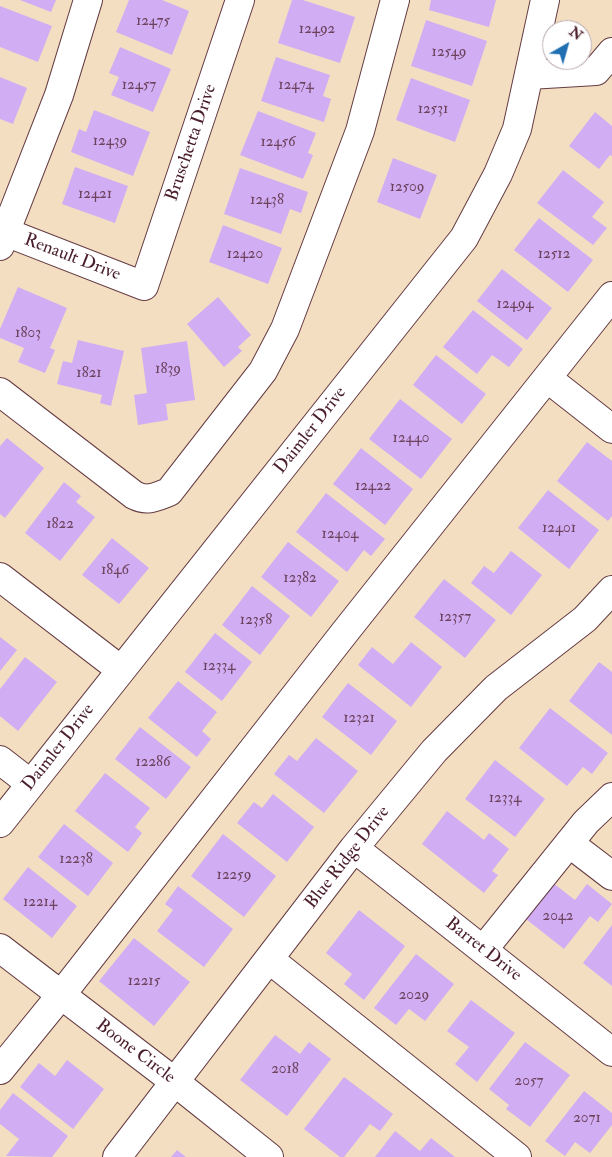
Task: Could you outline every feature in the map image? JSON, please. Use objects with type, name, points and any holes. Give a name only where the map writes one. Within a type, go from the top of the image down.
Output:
[{"type":"street","points":[[2,236],[59,94],[88,0]]},
{"type":"street","name":"Bruschetta Drive","points":[[144,286],[240,0]]},
{"type":"street","points":[[0,392],[134,495],[142,499],[156,498],[169,492],[263,371],[285,329],[360,132],[395,0]]},
{"type":"street","name":"Daimler Drive","points":[[0,823],[464,238],[498,174],[518,129],[545,0]]},
{"type":"street","points":[[529,75],[596,71],[612,52]]},
{"type":"street","name":"Renault Drive","points":[[2,236],[144,286]]},
{"type":"street","points":[[0,1070],[612,296]]},
{"type":"street","points":[[547,378],[612,429]]},
{"type":"street","points":[[0,577],[121,670]]},
{"type":"street","name":"Blue Ridge Drive","points":[[117,1157],[354,848],[434,751],[496,688],[585,619],[612,590]]},
{"type":"street","points":[[0,760],[31,784]]},
{"type":"street","points":[[483,950],[586,822],[612,796]]},
{"type":"street","points":[[569,843],[612,876]]},
{"type":"street","name":"Barret Drive","points":[[354,848],[612,1052]]},
{"type":"street","name":"Boone Circle","points":[[0,948],[175,1082],[269,1157]]},
{"type":"street","points":[[269,959],[517,1157]]},
{"type":"building","points":[[20,0],[56,0],[51,12]]},
{"type":"building","points":[[129,0],[162,0],[189,11],[172,55],[116,32]]},
{"type":"building","points":[[292,0],[303,0],[355,17],[340,63],[278,43]]},
{"type":"building","points":[[431,0],[496,0],[489,27],[429,10]]},
{"type":"building","points":[[0,6],[52,26],[38,62],[0,47]]},
{"type":"building","points":[[426,20],[487,41],[472,86],[411,66]]},
{"type":"building","points":[[120,47],[171,69],[153,112],[111,95],[119,77],[109,73]]},
{"type":"building","points":[[276,57],[330,75],[323,96],[331,99],[324,122],[261,101]]},
{"type":"building","points":[[0,77],[27,88],[13,124],[0,119]]},
{"type":"building","points":[[411,78],[470,100],[455,142],[396,120]]},
{"type":"building","points":[[94,110],[150,132],[133,176],[71,152],[79,129],[86,132]]},
{"type":"building","points":[[258,111],[316,133],[308,153],[313,155],[303,179],[240,155]]},
{"type":"building","points":[[595,112],[612,126],[612,156],[610,155],[599,169],[569,146]]},
{"type":"building","points":[[393,158],[437,175],[420,219],[377,202]]},
{"type":"building","points":[[75,167],[128,186],[115,223],[62,204]]},
{"type":"building","points":[[240,168],[308,192],[301,213],[290,209],[281,234],[224,214]]},
{"type":"building","points":[[563,170],[604,202],[592,217],[607,228],[593,245],[537,203]]},
{"type":"building","points":[[539,218],[593,260],[568,292],[514,250]]},
{"type":"building","points":[[223,225],[282,248],[268,284],[209,262]]},
{"type":"building","points":[[502,269],[552,308],[527,340],[477,301]]},
{"type":"building","points":[[18,287],[67,308],[50,348],[55,350],[45,373],[18,362],[24,348],[0,338],[0,329]]},
{"type":"building","points":[[218,297],[251,335],[238,347],[242,351],[224,367],[187,324]]},
{"type":"building","points":[[473,310],[523,349],[509,367],[492,355],[477,374],[443,347]]},
{"type":"building","points":[[78,340],[124,351],[111,406],[100,403],[102,395],[57,384],[63,361],[72,363]]},
{"type":"building","points":[[187,341],[195,400],[166,404],[168,420],[138,425],[134,395],[147,393],[141,348]]},
{"type":"building","points":[[436,355],[486,394],[462,424],[413,385]]},
{"type":"building","points":[[400,399],[452,439],[421,479],[369,439]]},
{"type":"building","points":[[7,438],[44,468],[5,518],[0,514],[0,446]]},
{"type":"building","points":[[587,442],[612,461],[612,516],[608,521],[557,481]]},
{"type":"building","points":[[361,448],[413,489],[385,525],[333,484]]},
{"type":"building","points":[[64,482],[81,496],[76,502],[95,517],[60,561],[25,533]]},
{"type":"building","points":[[548,490],[599,530],[569,569],[518,528]]},
{"type":"building","points":[[326,493],[385,539],[371,556],[364,550],[347,572],[296,532]]},
{"type":"building","points":[[112,538],[149,568],[119,604],[82,575]]},
{"type":"building","points":[[288,542],[339,581],[311,617],[261,577]]},
{"type":"building","points":[[511,551],[542,575],[511,615],[471,583],[484,566],[494,573]]},
{"type":"building","points":[[444,579],[496,620],[465,658],[414,617]]},
{"type":"building","points":[[252,586],[290,616],[260,655],[222,625]]},
{"type":"building","points":[[215,633],[252,662],[222,701],[185,672]]},
{"type":"building","points":[[0,637],[17,650],[0,671]]},
{"type":"building","points":[[411,642],[442,667],[411,707],[358,665],[372,647],[393,664]]},
{"type":"building","points":[[25,657],[57,682],[18,731],[0,716],[0,689]]},
{"type":"building","points":[[599,662],[612,672],[612,735],[569,701]]},
{"type":"building","points":[[178,681],[217,712],[202,731],[211,739],[197,757],[148,718]]},
{"type":"building","points":[[348,683],[397,721],[371,755],[322,717]]},
{"type":"building","points":[[550,708],[608,753],[592,774],[583,767],[567,786],[519,748]]},
{"type":"building","points":[[140,727],[191,767],[166,799],[115,759]]},
{"type":"building","points":[[316,738],[358,771],[324,813],[274,774],[289,755],[297,761]]},
{"type":"building","points":[[495,760],[545,799],[515,837],[465,799]]},
{"type":"building","points":[[105,773],[150,808],[135,827],[142,833],[128,852],[75,811]]},
{"type":"building","points":[[273,794],[314,827],[287,862],[237,823],[254,802],[262,808]]},
{"type":"building","points":[[447,811],[484,840],[489,833],[509,849],[492,871],[498,875],[484,893],[422,844]]},
{"type":"building","points":[[64,824],[113,863],[88,896],[38,857]]},
{"type":"building","points":[[223,834],[276,876],[244,917],[191,876]]},
{"type":"building","points":[[28,867],[77,906],[52,938],[3,899]]},
{"type":"building","points":[[553,883],[575,900],[587,884],[612,904],[598,922],[590,916],[564,949],[526,919]]},
{"type":"building","points":[[178,886],[233,929],[204,967],[157,931],[173,910],[165,904]]},
{"type":"building","points":[[359,910],[405,946],[364,1000],[344,984],[352,974],[326,953]]},
{"type":"building","points":[[612,925],[612,986],[583,963]]},
{"type":"building","points":[[134,938],[190,982],[154,1026],[99,981]]},
{"type":"building","points":[[416,954],[454,984],[425,1021],[409,1009],[396,1025],[374,1008]]},
{"type":"building","points":[[471,1000],[515,1033],[477,1082],[455,1064],[469,1047],[447,1031]]},
{"type":"building","points":[[275,1035],[300,1054],[309,1042],[331,1059],[287,1116],[240,1080]]},
{"type":"building","points":[[525,1042],[570,1075],[530,1127],[506,1109],[509,1105],[489,1089]]},
{"type":"building","points":[[67,1060],[104,1089],[73,1129],[20,1087],[39,1063],[55,1076]]},
{"type":"building","points":[[344,1077],[393,1114],[380,1131],[370,1124],[344,1157],[340,1157],[304,1129]]},
{"type":"building","points":[[584,1091],[612,1113],[612,1125],[590,1153],[575,1142],[565,1156],[545,1141]]},
{"type":"building","points":[[13,1093],[68,1136],[52,1157],[6,1156],[19,1139],[0,1124],[0,1110]]},
{"type":"building","points":[[395,1131],[420,1151],[431,1138],[455,1157],[375,1157]]},
{"type":"building","points":[[177,1150],[186,1157],[171,1157]]}]
